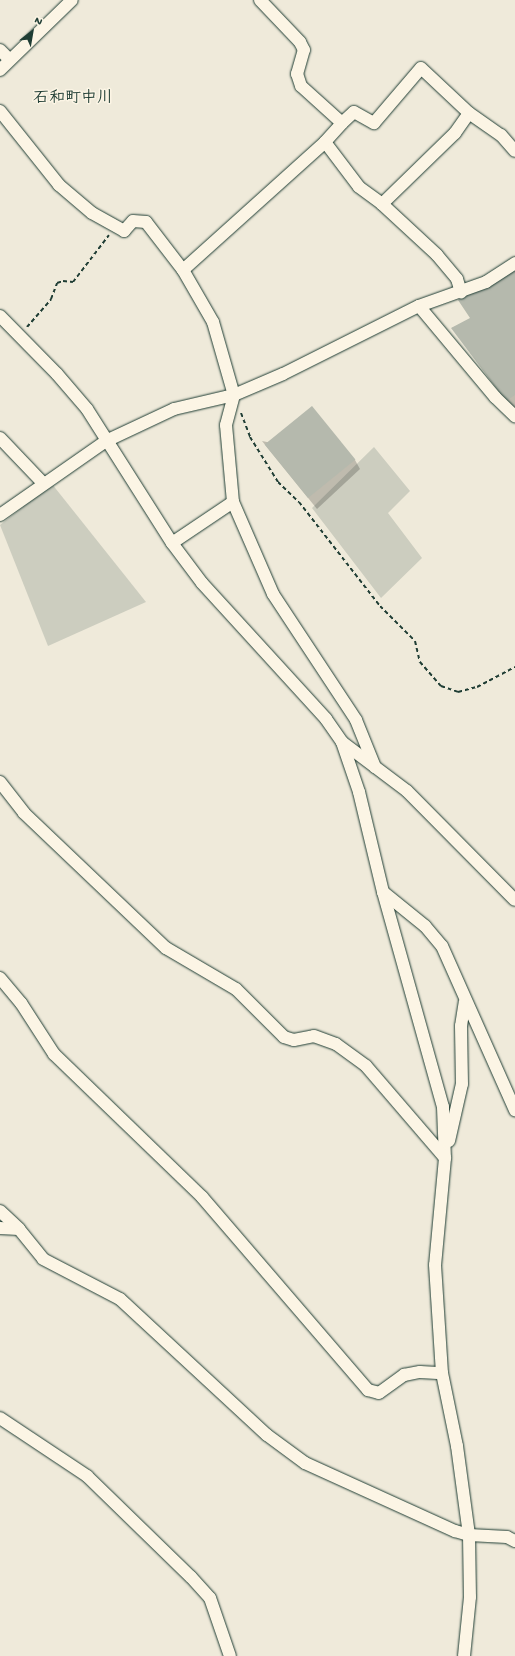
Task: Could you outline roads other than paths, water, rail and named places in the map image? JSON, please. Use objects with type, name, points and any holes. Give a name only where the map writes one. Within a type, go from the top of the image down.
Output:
[{"type":"street","points":[[0,70],[9,59],[72,0]]},
{"type":"street","points":[[260,0],[300,42],[304,50],[297,74],[301,86],[342,122]]},
{"type":"street","points":[[0,50],[9,59]]},
{"type":"street","points":[[183,270],[325,142],[342,122],[354,112],[374,123],[420,68],[469,113],[501,136],[515,151]]},
{"type":"street","points":[[0,111],[59,185],[92,213],[124,231],[133,221],[146,222],[183,270],[212,322],[234,395],[226,425],[234,502],[273,594],[356,720],[375,767]]},
{"type":"street","points":[[382,204],[455,133],[469,113]]},
{"type":"street","points":[[325,142],[359,187],[382,204],[437,255],[457,279],[462,292]]},
{"type":"street","points":[[0,515],[43,483],[106,441],[174,409],[234,395],[283,374],[420,306],[486,282],[515,263]]},
{"type":"street","points":[[420,306],[495,397],[515,416]]},
{"type":"street","points":[[0,316],[57,374],[87,409],[172,543],[202,583],[326,719],[342,742],[359,792],[383,892],[443,1107],[445,1158],[435,1265],[442,1373],[457,1446],[469,1536],[470,1597],[464,1656]]},
{"type":"street","points":[[0,438],[43,483]]},
{"type":"street","points":[[172,543],[234,502]]},
{"type":"street","points":[[342,742],[407,791],[515,900]]},
{"type":"street","points":[[0,782],[24,814],[166,948],[236,989],[284,1037],[294,1040],[314,1036],[336,1044],[366,1066],[445,1158]]},
{"type":"street","points":[[383,892],[425,926],[442,946],[465,1002],[515,1110]]},
{"type":"street","points":[[0,978],[22,1003],[54,1054],[202,1197],[368,1390],[379,1394],[404,1375],[420,1372],[442,1373]]},
{"type":"street","points":[[445,1158],[462,1084],[461,1026],[465,1002]]},
{"type":"street","points":[[0,1211],[19,1230],[43,1259],[120,1299],[267,1435],[305,1463],[469,1536],[507,1537],[515,1541]]},
{"type":"street","points":[[0,1228],[19,1230]]},
{"type":"street","points":[[0,1418],[87,1476],[191,1577],[210,1598],[230,1656]]},
{"type":"district","name":"石和町中川","points":[[73,100]]}]
